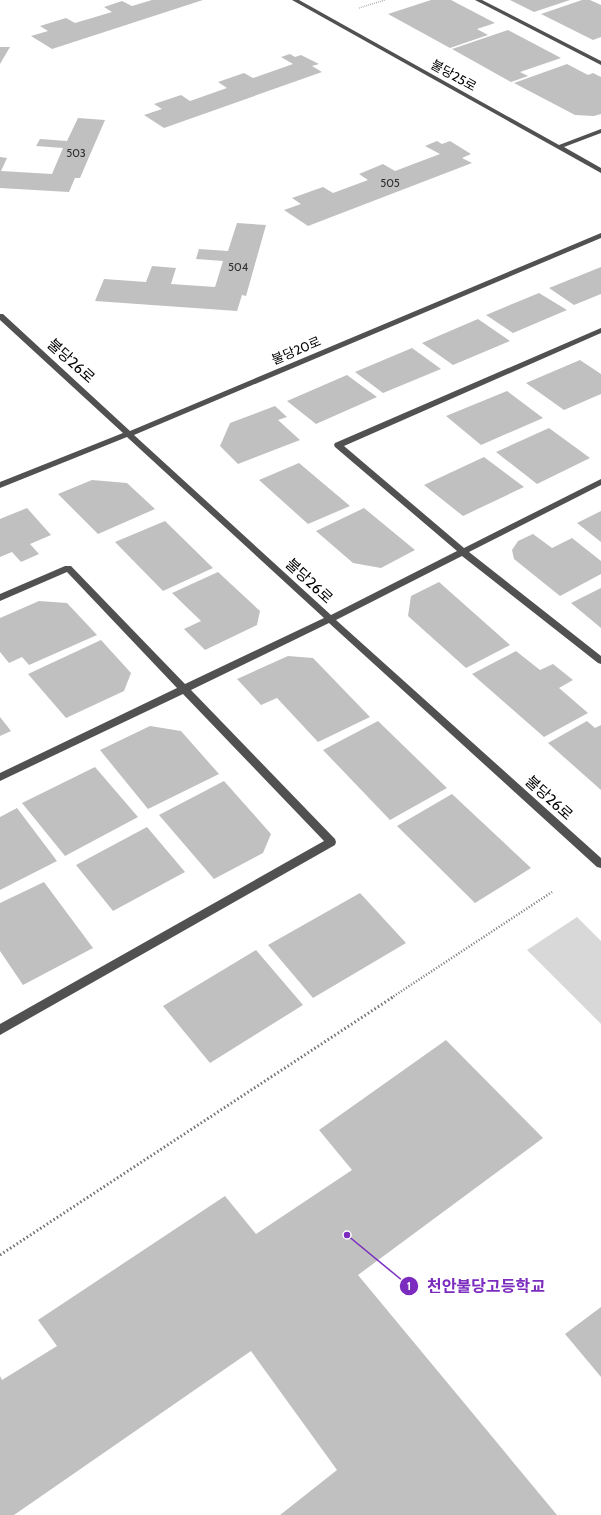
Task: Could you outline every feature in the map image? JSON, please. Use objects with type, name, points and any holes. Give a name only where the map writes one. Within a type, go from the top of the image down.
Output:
[{"type":"street","name":"불당25로","points":[[295,0],[559,147],[601,172]]},
{"type":"street","points":[[478,0],[601,63]]},
{"type":"street","points":[[559,147],[601,131]]},
{"type":"street","name":"불당20로","points":[[0,485],[129,434],[601,236]]},
{"type":"street","name":"불당26로","points":[[0,316],[330,619],[601,864]]},
{"type":"street","points":[[601,330],[338,445],[464,553],[601,661]]},
{"type":"street","points":[[0,777],[183,688],[330,619],[464,553],[601,482]]},
{"type":"street","points":[[0,598],[68,568],[331,842],[0,1030]]},
{"type":"path","points":[[0,1255],[552,892]]},
{"type":"shaded area","points":[[577,917],[601,941],[601,1024],[527,950]]},
{"type":"building","points":[[152,0],[203,0],[52,49],[31,36],[48,31],[40,26],[66,18],[75,23],[112,12],[104,7],[122,1],[132,6]]},
{"type":"building","points":[[431,0],[451,0],[495,23],[477,29],[488,35],[450,48],[388,14]]},
{"type":"building","points":[[510,0],[570,0],[534,12]]},
{"type":"building","points":[[582,0],[590,0],[601,5],[601,37],[593,40],[541,14]]},
{"type":"building","points":[[508,30],[561,58],[520,72],[528,76],[511,82],[452,49]]},
{"type":"building","points":[[0,47],[10,47],[0,64]]},
{"type":"building","points":[[290,54],[295,57],[301,55],[319,64],[312,66],[322,72],[164,128],[144,115],[162,109],[154,104],[181,95],[190,101],[227,88],[218,82],[244,73],[253,78],[293,64],[281,57]]},
{"type":"building","points":[[567,64],[588,75],[593,73],[601,77],[601,114],[594,116],[575,115],[514,83]]},
{"type":"building","points":[[78,118],[105,120],[80,178],[75,178],[69,192],[0,188],[0,157],[7,158],[1,171],[52,174],[63,148],[36,146],[40,139],[67,141]]},
{"type":"building","points":[[437,141],[442,144],[450,141],[471,154],[462,158],[472,163],[308,226],[284,210],[301,204],[292,198],[323,187],[333,193],[368,180],[359,174],[383,164],[395,171],[440,154],[425,146]]},
{"type":"building","points":[[237,223],[266,225],[246,296],[242,295],[237,311],[95,301],[104,279],[146,282],[152,266],[176,268],[171,284],[215,287],[223,261],[196,259],[199,249],[228,251]]},
{"type":"building","points":[[601,267],[601,294],[574,305],[549,288]]},
{"type":"building","points":[[539,293],[567,310],[513,333],[486,315]]},
{"type":"building","points":[[478,319],[510,341],[453,365],[422,343]]},
{"type":"building","points":[[412,348],[441,369],[383,393],[355,372]]},
{"type":"building","points":[[580,360],[601,374],[601,394],[564,410],[526,383]]},
{"type":"building","points":[[347,375],[377,397],[316,424],[287,401]]},
{"type":"building","points":[[507,391],[543,418],[481,445],[446,416]]},
{"type":"building","points":[[275,406],[287,417],[278,420],[300,440],[238,464],[220,446],[230,423]]},
{"type":"building","points":[[549,428],[590,458],[537,484],[496,452]]},
{"type":"building","points":[[484,457],[524,487],[463,516],[424,485]]},
{"type":"building","points":[[299,463],[350,506],[308,524],[259,480]]},
{"type":"building","points":[[92,480],[127,483],[155,509],[98,534],[58,494]]},
{"type":"building","points":[[27,508],[51,535],[30,544],[39,554],[21,562],[12,552],[0,557],[0,519]]},
{"type":"building","points":[[364,508],[415,550],[381,568],[353,563],[316,531]]},
{"type":"building","points":[[601,511],[601,542],[577,523]]},
{"type":"building","points":[[165,521],[213,568],[163,591],[115,542]]},
{"type":"building","points":[[533,534],[552,548],[572,538],[601,561],[601,574],[560,596],[514,559],[512,550],[518,541]]},
{"type":"building","points":[[218,572],[260,611],[257,625],[205,650],[184,629],[201,621],[172,593]]},
{"type":"building","points":[[439,582],[510,645],[466,668],[408,616],[411,596]]},
{"type":"building","points":[[601,588],[601,628],[571,603]]},
{"type":"building","points":[[39,601],[67,603],[97,635],[29,665],[22,657],[9,663],[0,652],[0,618]]},
{"type":"building","points":[[101,640],[131,673],[124,691],[66,718],[28,674]]},
{"type":"building","points":[[516,651],[540,670],[553,664],[573,680],[559,688],[588,713],[544,737],[472,674]]},
{"type":"building","points":[[288,656],[313,658],[370,717],[318,742],[277,698],[261,705],[237,679]]},
{"type":"building","points":[[0,717],[11,731],[0,736]]},
{"type":"building","points":[[378,721],[447,788],[390,820],[323,750]]},
{"type":"building","points":[[587,721],[595,728],[601,725],[601,790],[548,743]]},
{"type":"building","points":[[150,726],[181,731],[219,774],[148,809],[100,750]]},
{"type":"building","points":[[95,767],[138,817],[65,856],[22,803]]},
{"type":"building","points":[[224,781],[271,834],[263,853],[214,879],[159,815]]},
{"type":"building","points":[[452,794],[531,868],[475,903],[397,826]]},
{"type":"building","points":[[17,808],[57,861],[0,890],[0,817]]},
{"type":"building","points":[[147,827],[185,872],[113,911],[76,865]]},
{"type":"building","points":[[44,882],[93,948],[23,985],[0,951],[0,903]]},
{"type":"building","points":[[360,893],[406,943],[313,998],[268,945]]},
{"type":"building","points":[[256,950],[303,1005],[210,1063],[163,1006]]},
{"type":"building","points":[[446,1040],[543,1138],[358,1275],[557,1515],[280,1515],[337,1470],[251,1351],[14,1515],[0,1515],[0,1376],[2,1380],[57,1346],[38,1320],[225,1196],[256,1234],[352,1170],[319,1130]]},
{"type":"building","points":[[601,1307],[601,1377],[565,1334]]},
{"type":"place","name":"천안불당고등학교","points":[[347,1235]]}]
